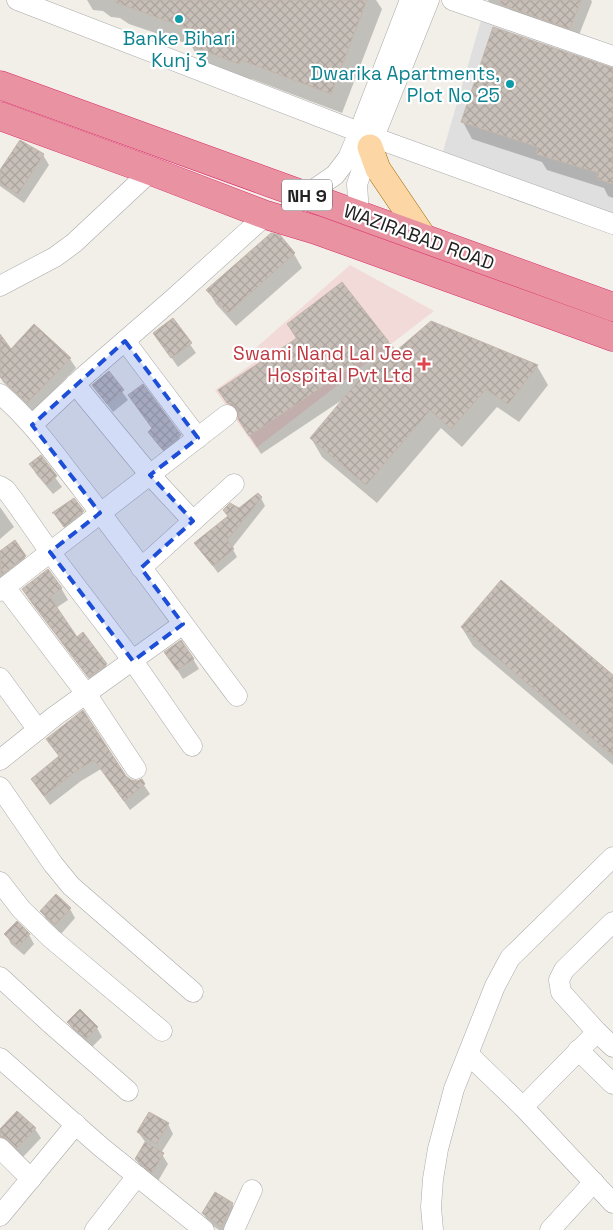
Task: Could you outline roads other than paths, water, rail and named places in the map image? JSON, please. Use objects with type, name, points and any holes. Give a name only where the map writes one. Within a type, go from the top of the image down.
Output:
[{"type":"highway","name":"WAZIRABAD ROAD","points":[[0,85],[613,307]]},
{"type":"highway","name":"WAZIRABAD ROAD","points":[[0,116],[151,170],[266,215],[316,230],[613,337]]},
{"type":"main road","points":[[368,138],[378,169],[426,240]]},
{"type":"street","points":[[17,0],[368,138],[613,224]]},
{"type":"street","points":[[360,215],[357,184],[368,138],[410,0]]},
{"type":"street","points":[[306,195],[335,175],[348,158],[368,138],[429,0]]},
{"type":"street","points":[[452,0],[613,56]]},
{"type":"street","points":[[0,286],[56,257],[74,243],[151,170]]},
{"type":"street","points":[[32,425],[75,384],[266,215]]},
{"type":"street","points":[[125,341],[198,438]]},
{"type":"street","points":[[75,384],[150,475],[193,521]]},
{"type":"street","points":[[0,394],[32,425],[237,696]]},
{"type":"street","points":[[136,769],[86,695],[2,589],[228,415]]},
{"type":"street","points":[[141,568],[234,484]]},
{"type":"street","points":[[2,490],[133,661],[192,746]]},
{"type":"street","points":[[0,760],[182,624]]},
{"type":"street","points":[[0,678],[38,730]]},
{"type":"street","points":[[0,787],[70,886],[193,992]]},
{"type":"street","points":[[433,1230],[431,1207],[432,1179],[438,1149],[454,1089],[495,986],[510,958],[613,858]]},
{"type":"street","points":[[0,882],[21,909],[52,939],[162,1031]]},
{"type":"street","points":[[612,925],[564,970],[559,980],[561,992],[613,1047]]},
{"type":"street","points":[[0,976],[50,1023],[128,1091]]},
{"type":"street","points":[[523,1107],[597,1032]]},
{"type":"street","points":[[578,1050],[613,1084]]},
{"type":"street","points":[[469,1055],[523,1107],[613,1203]]},
{"type":"street","points":[[0,1058],[137,1176],[204,1230]]},
{"type":"street","points":[[0,1216],[76,1124]]},
{"type":"street","points":[[0,1148],[31,1179]]},
{"type":"street","points":[[95,1230],[137,1176]]},
{"type":"street","points":[[550,1230],[594,1182]]},
{"type":"street","points":[[234,1230],[252,1190]]},
{"type":"place","name":"Banke Bihari Kunj 3","points":[[179,19]]},
{"type":"place","name":"Dwarika Apartments, Plot No 25","points":[[510,84]]},
{"type":"place","name":"Swami Nand Lal Jee Hospital Pvt Ltd","points":[[424,364]]}]
